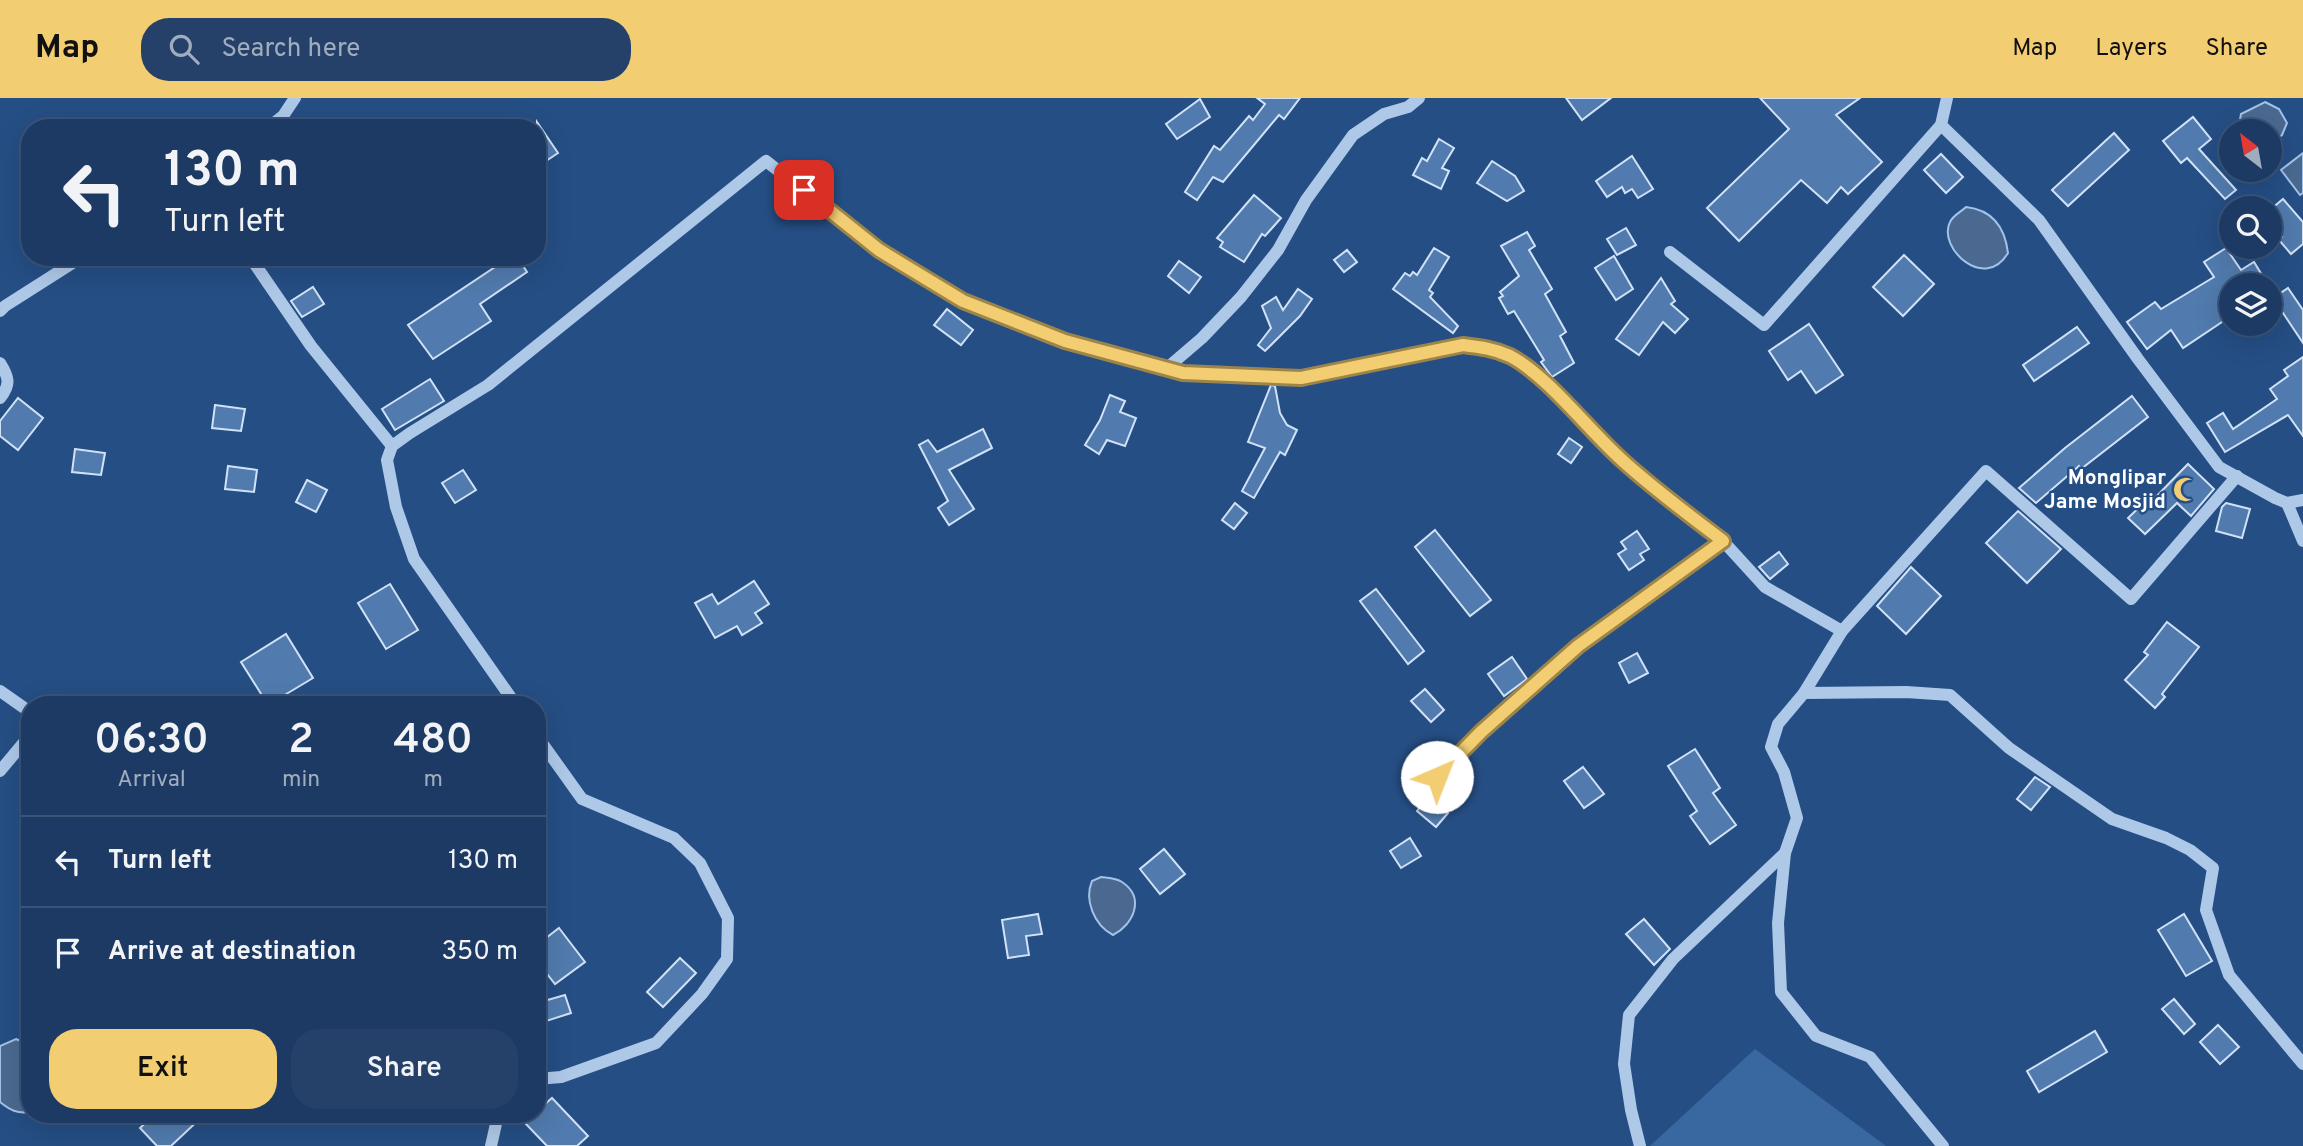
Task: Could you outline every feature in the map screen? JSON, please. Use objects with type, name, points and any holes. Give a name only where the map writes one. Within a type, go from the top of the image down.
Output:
[{"type":"street","points":[[279,119],[295,98]]},
{"type":"street","points":[[1167,369],[1202,338],[1241,297],[1278,250],[1306,200],[1353,135],[1384,114],[1408,107],[1419,98]]},
{"type":"street","points":[[1670,252],[1764,325],[1941,125],[1947,98]]},
{"type":"street","points":[[1941,125],[2039,220],[2219,467],[2275,498],[2287,502],[2303,500]]},
{"type":"street","points":[[510,696],[414,559],[396,506],[389,472],[387,460],[391,446],[488,386],[766,161],[879,250],[963,301],[1065,341],[1167,369],[1183,373],[1301,378],[1463,345],[1489,348],[1528,366],[1623,461],[1668,500],[1723,541],[1765,587],[1842,631]]},
{"type":"street","points":[[0,312],[5,306],[68,266]]},
{"type":"street","points":[[256,266],[311,346],[391,446]]},
{"type":"street","points":[[0,363],[9,381],[7,390],[0,398]]},
{"type":"street","points":[[1943,1146],[1870,1057],[1815,1036],[1781,992],[1779,923],[1785,853],[1797,818],[1784,772],[1771,747],[1778,724],[1804,693],[1842,631],[1986,471],[2132,599],[2237,477]]},
{"type":"street","points":[[2287,502],[2303,541]]},
{"type":"street","points":[[1437,777],[1481,732],[1578,646],[1723,541]]},
{"type":"street","points":[[0,691],[21,706]]},
{"type":"street","points":[[1804,693],[1906,692],[1950,695],[2009,748],[2112,819],[2166,838],[2190,850],[2213,868],[2206,910],[2230,975],[2303,1064]]},
{"type":"street","points":[[0,771],[21,746]]},
{"type":"street","points":[[546,749],[582,799],[674,838],[699,863],[728,918],[727,958],[702,994],[656,1043],[561,1077],[546,1078]]},
{"type":"street","points":[[1640,1146],[1631,1110],[1625,1064],[1629,1015],[1673,959],[1785,853]]},
{"type":"street","points":[[491,1146],[496,1123]]},
{"type":"shaded area","points":[[2265,102],[2279,109],[2287,123],[2282,135],[2282,119],[2240,119],[2241,114]]},
{"type":"shaded area","points":[[2303,153],[2303,193],[2300,195],[2282,169]]},
{"type":"shaded area","points":[[1966,207],[1984,212],[2001,228],[2008,253],[1998,264],[1987,268],[1976,267],[1957,254],[1950,243],[1950,222]]},
{"type":"shaded area","points":[[1101,877],[1122,882],[1134,896],[1131,918],[1113,935],[1096,919],[1090,904],[1092,881]]},
{"type":"shaded area","points":[[16,1039],[21,1041],[21,1112],[14,1111],[0,1102],[0,1046]]},
{"type":"shaded area","points":[[1755,1049],[1886,1146],[1650,1146]]},
{"type":"building","points":[[1257,98],[1300,98],[1284,119],[1279,115],[1223,182],[1213,177],[1197,200],[1185,192],[1214,146],[1220,150],[1249,116],[1253,120],[1265,104]]},
{"type":"building","points":[[1566,98],[1611,98],[1582,120]]},
{"type":"building","points":[[1760,98],[1860,98],[1836,115],[1882,162],[1848,194],[1841,187],[1827,203],[1801,180],[1739,241],[1707,208],[1789,129]]},
{"type":"building","points":[[1200,99],[1210,117],[1177,139],[1166,124]]},
{"type":"building","points":[[2193,117],[2211,139],[2199,149],[2219,171],[2219,182],[2229,182],[2236,190],[2229,196],[2222,196],[2187,158],[2181,163],[2163,141]]},
{"type":"building","points":[[2114,133],[2129,150],[2068,206],[2052,190]]},
{"type":"building","points":[[546,135],[558,153],[546,161]]},
{"type":"building","points":[[1439,139],[1454,148],[1442,168],[1449,171],[1441,189],[1413,175],[1422,158],[1427,161]]},
{"type":"building","points":[[1941,154],[1963,177],[1946,193],[1924,170]]},
{"type":"building","points":[[1632,156],[1653,189],[1638,198],[1632,189],[1625,193],[1622,187],[1607,197],[1596,181]]},
{"type":"building","points":[[1492,161],[1515,176],[1524,191],[1507,201],[1477,183]]},
{"type":"building","points":[[1254,195],[1281,218],[1265,236],[1262,234],[1244,262],[1220,247],[1223,242],[1217,238]]},
{"type":"building","points":[[2282,200],[2303,222],[2303,244],[2291,254],[2282,244]]},
{"type":"building","points":[[1626,228],[1636,245],[1617,255],[1607,239]]},
{"type":"building","points":[[1527,232],[1535,246],[1529,250],[1552,289],[1545,294],[1566,332],[1560,336],[1574,363],[1552,377],[1514,311],[1508,314],[1499,298],[1503,296],[1500,292],[1519,276],[1501,246]]},
{"type":"building","points":[[1434,248],[1449,257],[1429,290],[1433,293],[1430,297],[1458,326],[1453,333],[1393,289],[1405,273],[1410,276],[1413,272],[1417,275]]},
{"type":"building","points":[[1347,250],[1357,262],[1344,272],[1334,260]]},
{"type":"building","points":[[2219,252],[2219,259],[2234,259],[2241,270],[2254,262],[2261,273],[2219,273],[2219,324],[2183,348],[2171,330],[2147,349],[2127,322],[2155,302],[2161,309],[2214,277],[2204,262]]},
{"type":"building","points":[[1904,255],[1934,284],[1903,316],[1873,287]]},
{"type":"building","points":[[1614,256],[1633,289],[1616,300],[1595,268]]},
{"type":"building","points":[[1179,261],[1201,277],[1189,293],[1168,276]]},
{"type":"building","points":[[496,266],[523,266],[527,272],[480,304],[491,321],[433,359],[408,325]]},
{"type":"building","points":[[1661,278],[1675,301],[1671,304],[1688,319],[1675,333],[1663,322],[1639,355],[1616,339]]},
{"type":"building","points":[[313,287],[324,304],[302,317],[291,301]]},
{"type":"building","points":[[2288,288],[2303,310],[2303,343],[2282,312],[2282,292]]},
{"type":"building","points":[[1298,289],[1312,299],[1300,316],[1265,351],[1258,345],[1271,328],[1262,306],[1276,297],[1283,310]]},
{"type":"building","points":[[947,309],[973,330],[961,345],[934,325]]},
{"type":"building","points":[[1809,324],[1843,375],[1816,393],[1801,371],[1788,380],[1769,351]]},
{"type":"building","points":[[2077,327],[2089,343],[2034,381],[2023,365]]},
{"type":"building","points":[[2303,357],[2303,436],[2288,415],[2225,452],[2207,423],[2223,413],[2233,429],[2277,399],[2270,389],[2288,376],[2284,370]]},
{"type":"building","points":[[430,379],[444,401],[395,430],[382,409]]},
{"type":"building","points":[[1271,385],[1275,386],[1280,413],[1287,425],[1297,430],[1285,455],[1280,452],[1254,498],[1242,491],[1265,448],[1248,442]]},
{"type":"building","points":[[1110,395],[1125,401],[1120,412],[1136,418],[1125,446],[1107,440],[1099,454],[1085,445],[1100,420]]},
{"type":"building","points":[[2132,396],[2148,417],[2081,469],[2079,466],[2036,503],[2019,488],[2065,448]]},
{"type":"building","points":[[18,398],[43,418],[18,450],[0,436],[0,421]]},
{"type":"building","points":[[215,405],[245,409],[241,431],[212,428]]},
{"type":"building","points":[[983,429],[992,448],[949,470],[974,509],[949,525],[938,508],[948,501],[919,445],[928,440],[937,452]]},
{"type":"building","points":[[1569,438],[1582,447],[1571,463],[1558,454]]},
{"type":"building","points":[[75,449],[105,453],[101,475],[72,472]]},
{"type":"building","points":[[2188,464],[2214,489],[2191,516],[2177,503],[2145,534],[2128,518],[2146,501],[2149,504]]},
{"type":"building","points":[[228,466],[257,470],[254,492],[225,489]]},
{"type":"building","points":[[463,470],[476,490],[455,503],[442,483]]},
{"type":"building","points":[[307,480],[327,490],[316,512],[296,502]]},
{"type":"building","points":[[1235,503],[1247,513],[1234,529],[1222,520]]},
{"type":"building","points":[[2226,503],[2250,509],[2242,538],[2216,531],[2222,507]]},
{"type":"building","points":[[2018,511],[2061,549],[2027,583],[1986,543]]},
{"type":"building","points":[[1435,530],[1491,600],[1470,616],[1415,547]]},
{"type":"building","points":[[1637,531],[1649,549],[1640,554],[1644,560],[1629,570],[1618,554],[1626,549],[1621,542]]},
{"type":"building","points":[[1779,552],[1788,564],[1770,579],[1759,567]]},
{"type":"building","points":[[1911,567],[1941,596],[1906,634],[1877,606]]},
{"type":"building","points":[[754,581],[769,604],[755,613],[762,623],[742,635],[737,626],[715,638],[695,603],[712,594],[718,604]]},
{"type":"building","points":[[390,584],[418,630],[386,649],[358,603]]},
{"type":"building","points":[[1376,589],[1424,651],[1408,664],[1360,601]]},
{"type":"building","points":[[2167,622],[2199,647],[2162,694],[2165,697],[2155,708],[2125,680],[2148,655],[2144,652]]},
{"type":"building","points":[[286,634],[313,678],[283,696],[262,696],[241,662]]},
{"type":"building","points":[[1637,653],[1648,673],[1629,683],[1619,663]]},
{"type":"building","points":[[1512,657],[1527,679],[1504,696],[1488,674]]},
{"type":"building","points":[[1425,689],[1444,710],[1431,722],[1411,701]]},
{"type":"building","points":[[1695,749],[1720,788],[1713,793],[1736,825],[1710,844],[1690,816],[1697,811],[1668,766]]},
{"type":"building","points":[[1583,767],[1604,794],[1584,808],[1564,781]]},
{"type":"building","points":[[2035,777],[2050,787],[2031,810],[2017,799]]},
{"type":"building","points":[[1428,796],[1448,813],[1436,827],[1417,811]]},
{"type":"building","points":[[1410,838],[1421,856],[1401,868],[1390,851]]},
{"type":"building","points":[[1164,849],[1185,874],[1160,894],[1140,869]]},
{"type":"building","points":[[1038,914],[1042,934],[1026,936],[1029,955],[1008,958],[1002,920]]},
{"type":"building","points":[[2184,914],[2212,961],[2186,976],[2158,930]]},
{"type":"building","points":[[1644,919],[1670,949],[1654,965],[1626,934]]},
{"type":"building","points":[[559,928],[585,962],[555,984],[546,972],[546,938]]},
{"type":"building","points":[[680,958],[696,973],[663,1007],[647,992]]},
{"type":"building","points":[[565,995],[571,1013],[546,1021],[546,1000]]},
{"type":"building","points":[[2174,999],[2195,1024],[2184,1034],[2162,1009]]},
{"type":"building","points":[[2218,1025],[2239,1047],[2220,1064],[2200,1042]]},
{"type":"building","points":[[2095,1031],[2107,1052],[2039,1092],[2027,1071]]},
{"type":"building","points":[[552,1098],[588,1136],[577,1146],[547,1146],[525,1123],[546,1123],[546,1103]]},
{"type":"building","points":[[145,1123],[195,1123],[171,1146],[157,1146],[140,1128]]},
{"type":"place","name":"Monglipar Jame Mosjid","points":[[2186,490]]},
{"type":"route","points":[[804,190],[879,250],[963,301],[1065,341],[1183,373],[1301,378],[1463,345],[1489,348],[1508,355],[1528,366],[1593,433],[1668,500],[1723,541],[1578,646],[1481,732],[1437,777]]}]
